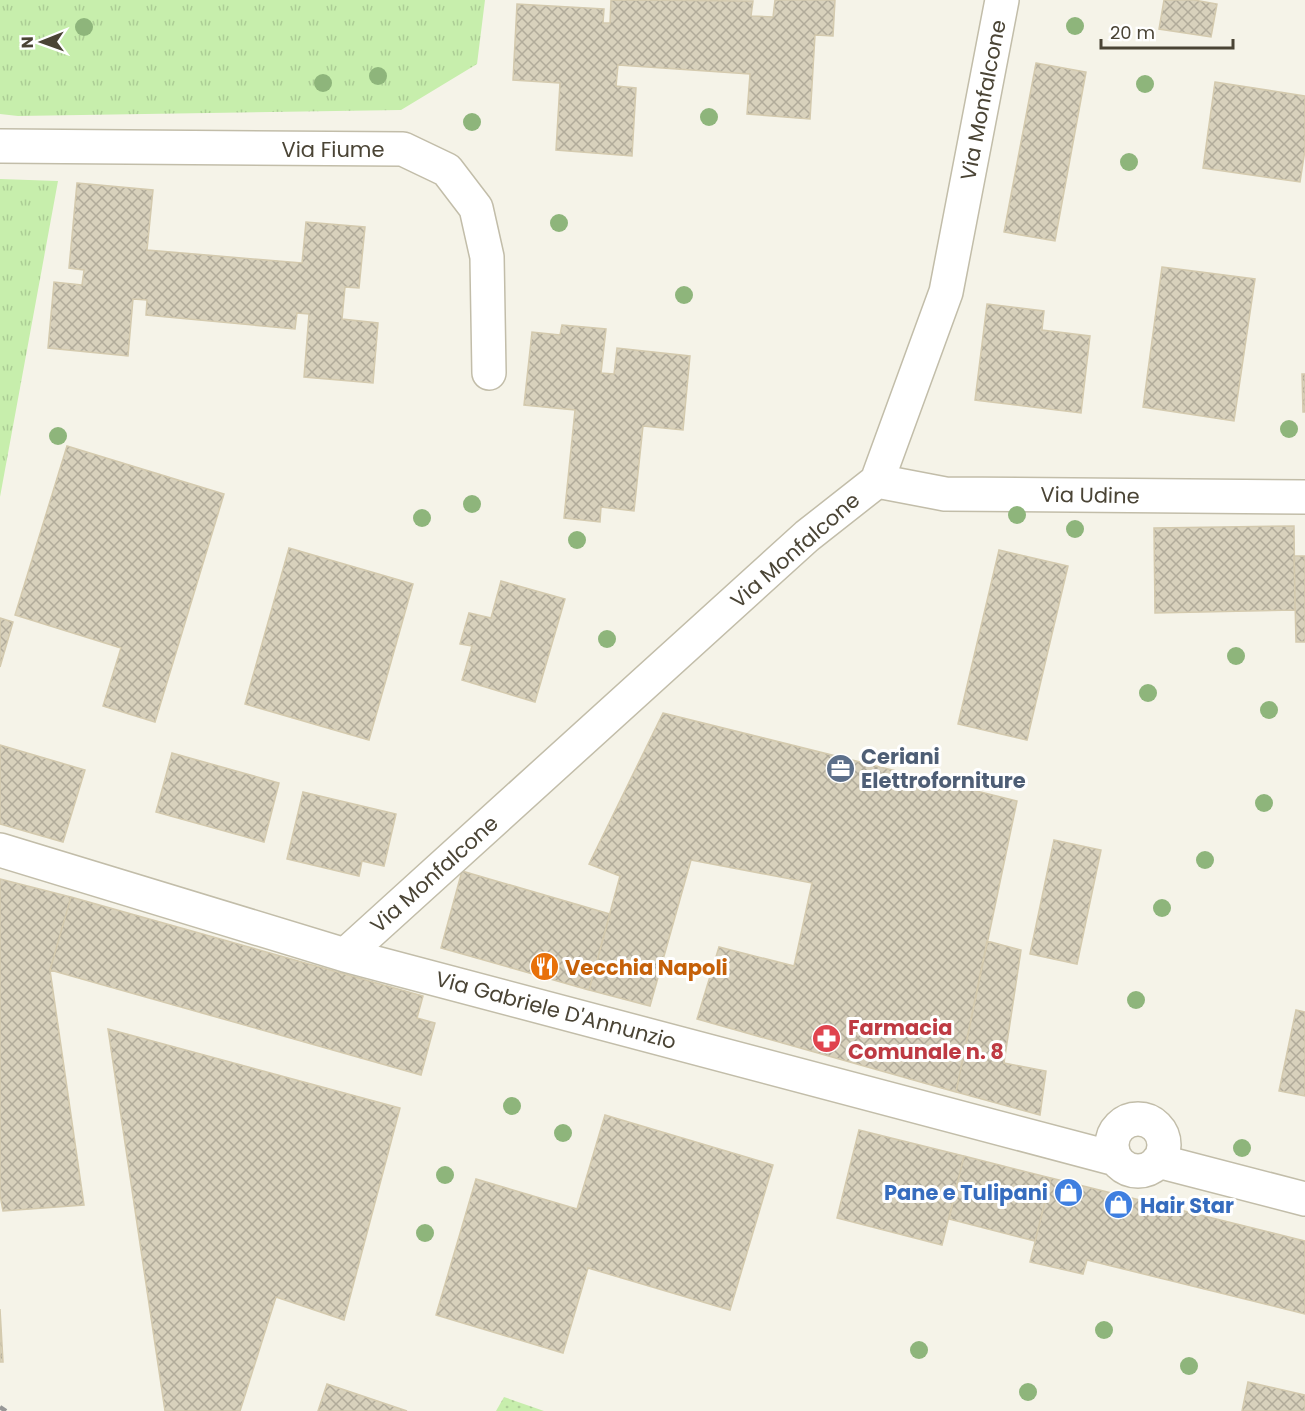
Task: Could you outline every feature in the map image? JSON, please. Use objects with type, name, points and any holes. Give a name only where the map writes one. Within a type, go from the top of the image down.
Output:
[{"type":"street","name":"Via Monfalcone","points":[[345,955],[807,536],[876,481],[946,292],[1002,0]]},
{"type":"street","name":"Via Fiume","points":[[0,146],[403,149],[447,170],[476,208],[487,257],[489,374]]},
{"type":"street","name":"Via Udine","points":[[876,481],[945,494],[1305,497]]},
{"type":"street","name":"Via Gabriele D'Annunzio","points":[[0,850],[345,955],[1116,1159],[1122,1165],[1137,1171],[1152,1166],[1158,1161]]},
{"type":"street","points":[[1116,1159],[1112,1142],[1119,1125],[1136,1119],[1145,1119],[1160,1130],[1164,1145],[1158,1161],[1305,1199]]},
{"type":"green space","points":[[0,0],[485,0],[477,64],[401,110],[18,116],[0,114]]},
{"type":"green space","points":[[0,179],[58,181],[0,497]]},
{"type":"green space","points":[[504,1397],[544,1411],[496,1411]]},
{"type":"building","points":[[611,0],[753,1],[751,16],[773,17],[775,0],[835,0],[833,36],[815,35],[810,119],[747,114],[750,74],[618,65],[616,86],[636,88],[632,156],[556,150],[560,83],[513,80],[517,4],[604,9],[603,23],[610,23]]},
{"type":"building","points":[[1164,0],[1194,0],[1217,4],[1211,37],[1159,29]]},
{"type":"building","points":[[1036,63],[1086,72],[1055,241],[1004,232]]},
{"type":"building","points":[[1215,82],[1305,96],[1305,150],[1300,182],[1203,168]]},
{"type":"building","points":[[77,183],[153,190],[147,250],[302,263],[306,222],[365,227],[359,288],[345,287],[342,319],[378,323],[373,383],[304,377],[309,314],[297,313],[295,329],[146,315],[147,300],[133,299],[128,356],[48,348],[54,282],[82,285],[84,270],[69,268]]},
{"type":"building","points":[[1162,267],[1255,279],[1234,421],[1143,407]]},
{"type":"building","points":[[987,304],[1044,311],[1042,330],[1090,336],[1081,413],[975,400]]},
{"type":"building","points":[[562,325],[606,329],[601,373],[614,374],[617,348],[690,356],[683,430],[643,426],[634,511],[601,507],[600,522],[564,518],[575,410],[524,405],[532,332],[560,335]]},
{"type":"building","points":[[1302,374],[1305,374],[1305,412],[1303,412]]},
{"type":"building","points":[[67,446],[224,494],[155,722],[103,706],[121,648],[15,615]]},
{"type":"building","points":[[1294,526],[1295,610],[1155,613],[1154,528]]},
{"type":"building","points":[[289,548],[413,584],[369,740],[245,704]]},
{"type":"building","points":[[999,550],[1068,566],[1027,740],[958,724]]},
{"type":"building","points":[[1294,556],[1305,556],[1305,642],[1296,642]]},
{"type":"building","points":[[501,581],[565,599],[535,702],[462,680],[472,646],[460,644],[469,613],[491,618]]},
{"type":"building","points":[[0,618],[13,622],[0,667]]},
{"type":"building","points":[[663,713],[1017,801],[956,1092],[697,1019],[719,947],[794,966],[812,883],[691,860],[650,1006],[589,990],[620,876],[589,864]]},
{"type":"building","points":[[0,745],[85,770],[63,842],[0,824]]},
{"type":"building","points":[[172,753],[279,783],[264,842],[156,812]]},
{"type":"building","points":[[303,792],[396,814],[384,866],[362,861],[359,876],[287,859]]},
{"type":"building","points":[[1054,840],[1101,850],[1077,964],[1030,954]]},
{"type":"building","points":[[462,871],[610,914],[589,990],[441,948]]},
{"type":"building","points":[[0,879],[71,897],[50,970],[84,1205],[3,1211],[0,1195]]},
{"type":"building","points":[[71,897],[423,996],[417,1018],[435,1023],[421,1075],[50,970]]},
{"type":"building","points":[[987,941],[1021,950],[1004,1063],[1046,1071],[1040,1115],[956,1092]]},
{"type":"building","points":[[1296,1010],[1305,1012],[1305,1096],[1279,1091]]},
{"type":"building","points":[[108,1029],[400,1108],[344,1320],[276,1297],[240,1411],[165,1411]]},
{"type":"building","points":[[605,1115],[773,1165],[730,1310],[588,1268],[563,1353],[436,1315],[476,1179],[577,1209]]},
{"type":"building","points":[[859,1130],[964,1156],[942,1245],[837,1218]]},
{"type":"building","points":[[964,1156],[1051,1178],[1035,1241],[949,1219]]},
{"type":"building","points":[[1051,1178],[1305,1241],[1305,1314],[1087,1260],[1083,1274],[1030,1262]]},
{"type":"building","points":[[0,1309],[3,1362],[0,1362]]},
{"type":"building","points":[[1248,1382],[1305,1395],[1305,1411],[1242,1411]]},
{"type":"building","points":[[327,1384],[407,1411],[318,1411]]},
{"type":"railway","points":[[0,1407],[6,1411]]},
{"type":"place","name":"Ceriani Elettroforniture","points":[[840,768]]},
{"type":"place","name":"Vecchia Napoli","points":[[544,967]]},
{"type":"place","name":"Farmacia Comunale n. 8","points":[[827,1039]]},
{"type":"place","name":"Pane e Tulipani","points":[[1069,1192]]},
{"type":"place","name":"Hair Star","points":[[1119,1205]]}]
